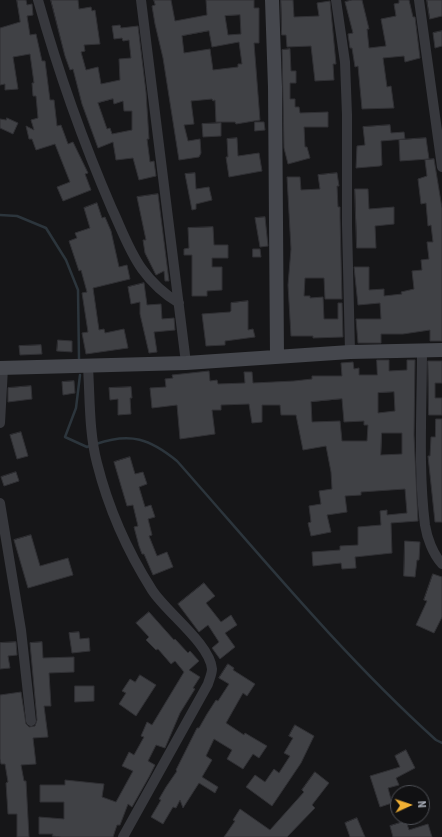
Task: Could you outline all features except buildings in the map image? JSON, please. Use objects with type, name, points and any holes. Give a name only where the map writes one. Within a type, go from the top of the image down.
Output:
[{"type":"main road","points":[[272,0],[275,87],[276,357]]},
{"type":"main road","points":[[2,368],[88,367],[186,363],[350,352],[442,350]]},
{"type":"street","points":[[38,0],[50,41],[74,111],[101,182],[128,244],[141,268],[151,281],[166,295],[179,303]]},
{"type":"street","points":[[141,0],[186,363]]},
{"type":"street","points":[[336,0],[345,62],[350,352]]},
{"type":"street","points":[[419,0],[442,168]]},
{"type":"street","points":[[422,350],[422,464],[425,526],[432,548],[442,564]]},
{"type":"street","points":[[88,367],[92,435],[96,462],[112,509],[130,552],[153,592],[199,644],[208,658],[212,670],[208,684],[123,837]]},
{"type":"street","points":[[0,423],[2,368]]},
{"type":"street","points":[[0,503],[22,630],[31,721]]},
{"type":"waterway","points":[[0,215],[17,216],[46,228],[66,260],[78,290],[79,359]]},
{"type":"waterway","points":[[80,375],[76,408],[65,437],[87,447],[92,445]]},
{"type":"waterway","points":[[96,444],[120,438],[140,440],[158,447],[177,461],[271,569],[335,639],[401,708],[436,740],[442,743]]}]
